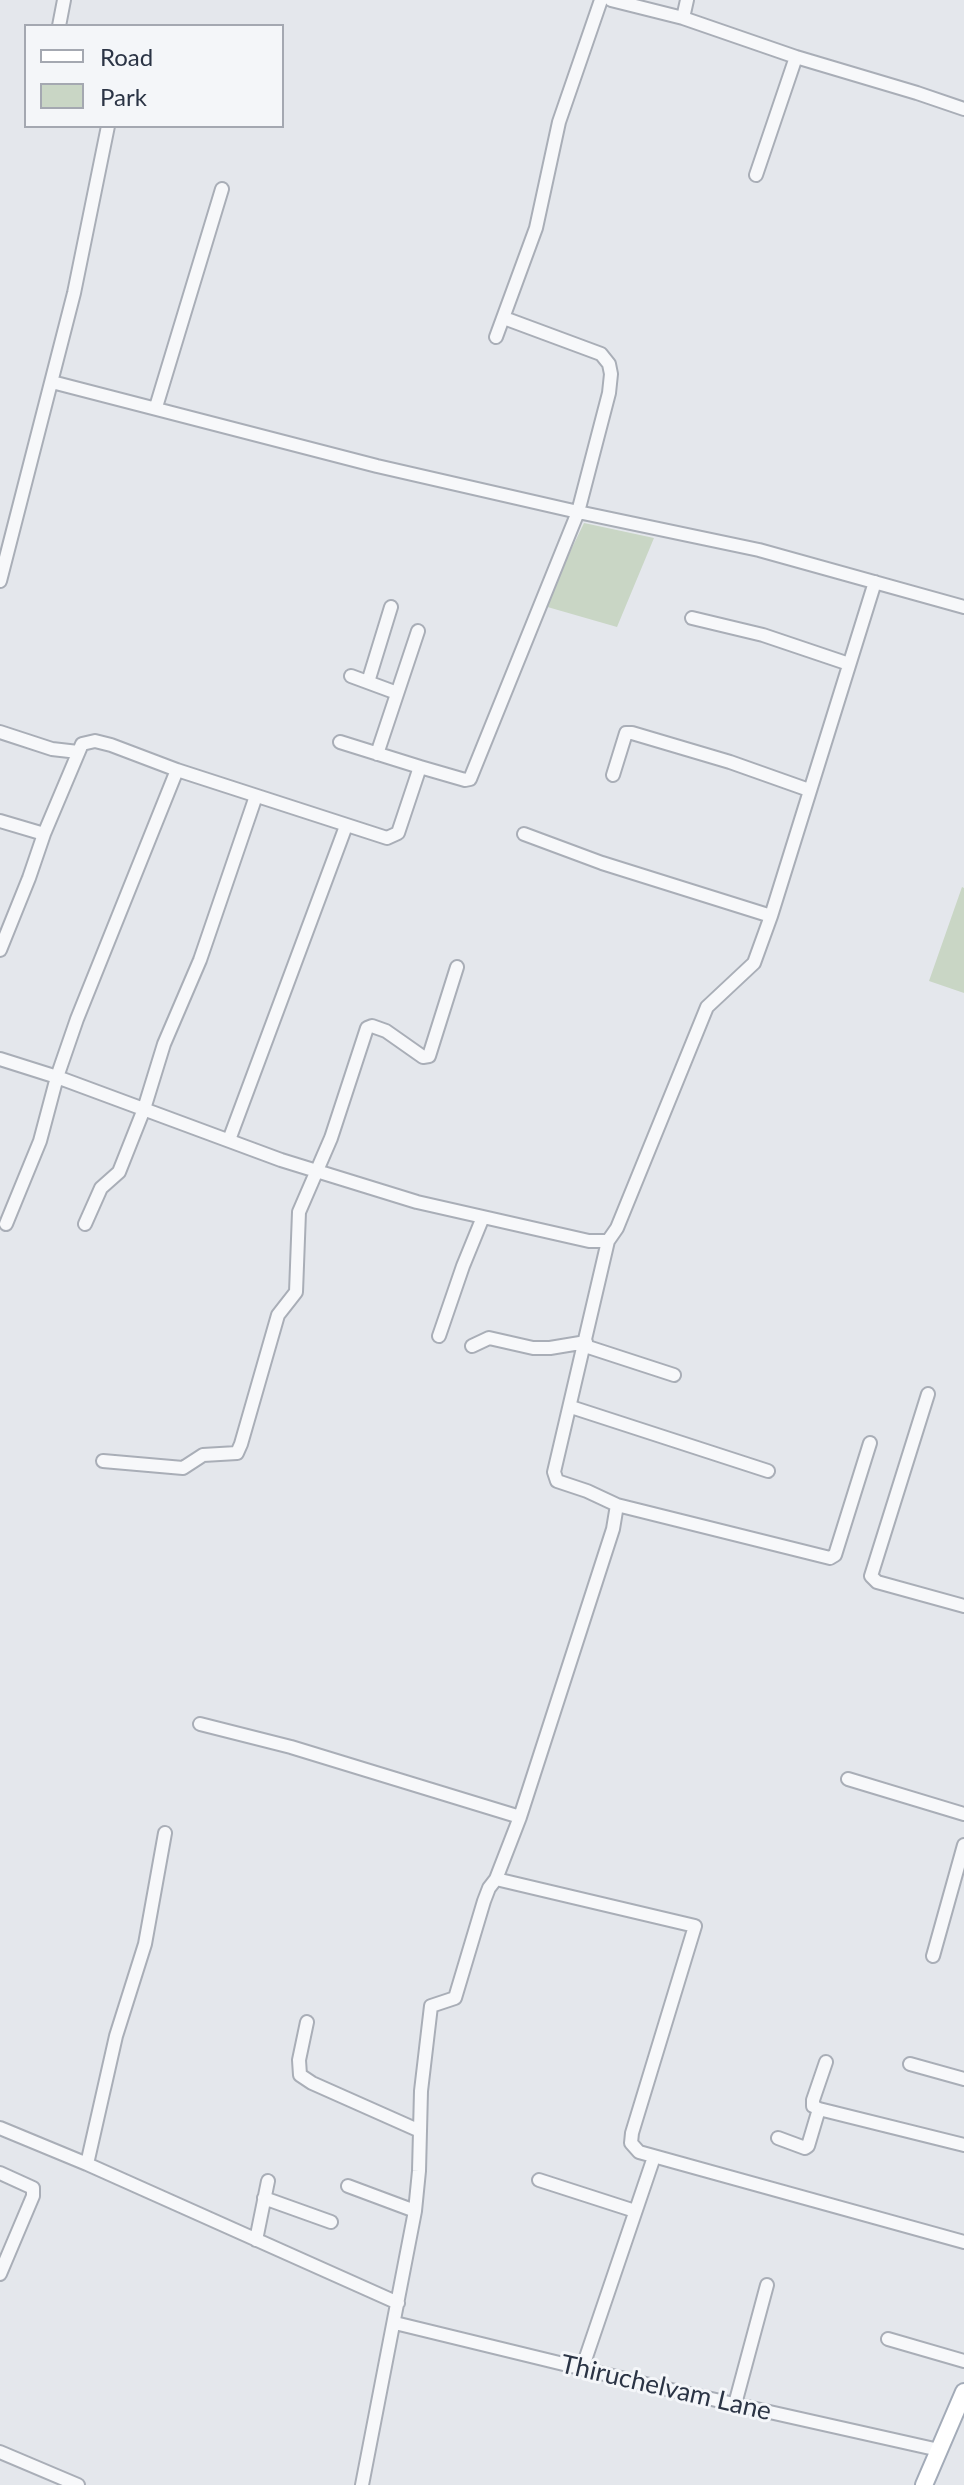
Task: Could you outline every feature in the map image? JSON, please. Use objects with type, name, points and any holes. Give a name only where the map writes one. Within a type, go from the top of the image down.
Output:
[{"type":"main road","points":[[924,2485],[964,2392]]},
{"type":"street","points":[[59,24],[64,0]]},
{"type":"street","points":[[496,337],[536,228],[559,122],[601,0]]},
{"type":"street","points":[[611,0],[683,18],[964,109]]},
{"type":"street","points":[[683,18],[687,0]]},
{"type":"street","points":[[756,175],[796,57]]},
{"type":"street","points":[[0,581],[77,278],[108,128]]},
{"type":"street","points":[[156,407],[222,189]]},
{"type":"street","points":[[340,742],[465,780],[473,775],[578,512],[609,393],[609,364],[601,354],[504,318]]},
{"type":"street","points":[[52,382],[377,466],[759,550],[964,607]]},
{"type":"street","points":[[870,1443],[835,1555],[830,1558],[617,1505],[557,1481],[554,1477],[608,1241],[617,1228],[707,1007],[754,963],[875,582]]},
{"type":"street","points":[[368,682],[391,607]]},
{"type":"street","points":[[692,618],[763,635],[849,664]]},
{"type":"street","points":[[377,754],[418,631]]},
{"type":"street","points":[[351,676],[397,693]]},
{"type":"street","points":[[0,732],[52,749],[78,752]]},
{"type":"street","points":[[613,775],[626,733],[632,733],[730,762],[809,790]]},
{"type":"street","points":[[0,950],[82,744],[95,741],[387,838],[398,833],[420,767]]},
{"type":"street","points":[[6,1224],[40,1141],[57,1077],[111,930],[177,770]]},
{"type":"street","points":[[85,1224],[101,1188],[119,1172],[144,1109],[164,1044],[200,960],[256,796]]},
{"type":"street","points":[[0,821],[44,834]]},
{"type":"street","points":[[229,1140],[346,826]]},
{"type":"street","points":[[524,834],[602,863],[771,916]]},
{"type":"street","points":[[103,1461],[183,1468],[203,1455],[237,1453],[278,1315],[296,1292],[299,1212],[331,1138],[367,1028],[372,1026],[386,1031],[423,1057],[429,1056],[457,967]]},
{"type":"street","points":[[0,1059],[316,1171],[417,1202],[589,1241],[608,1241]]},
{"type":"street","points":[[439,1336],[483,1217]]},
{"type":"street","points":[[472,1346],[489,1338],[533,1348],[585,1344],[674,1375]]},
{"type":"street","points":[[928,1394],[871,1576],[877,1582],[964,1606]]},
{"type":"street","points":[[571,1407],[768,1471]]},
{"type":"street","points":[[362,2485],[415,2211],[421,2091],[431,2006],[455,1998],[484,1901],[520,1817],[600,1571],[617,1505]]},
{"type":"street","points":[[200,1724],[291,1747],[520,1817]]},
{"type":"street","points":[[848,1779],[964,1814]]},
{"type":"street","points":[[87,2164],[116,2036],[145,1944],[165,1833]]},
{"type":"street","points":[[933,1956],[964,1845]]},
{"type":"street","points":[[496,1879],[695,1926],[632,2133],[631,2143],[639,2152],[964,2242]]},
{"type":"street","points":[[307,2022],[299,2060],[300,2075],[420,2131]]},
{"type":"street","points":[[826,2062],[813,2106],[964,2145]]},
{"type":"street","points":[[910,2064],[964,2079]]},
{"type":"street","points":[[778,2138],[805,2148],[808,2146],[819,2109]]},
{"type":"street","points":[[0,2128],[398,2303]]},
{"type":"street","points":[[582,2369],[654,2157]]},
{"type":"street","points":[[0,2173],[33,2188],[33,2196],[1,2270]]},
{"type":"street","points":[[539,2180],[635,2211]]},
{"type":"street","points":[[256,2240],[268,2181]]},
{"type":"street","points":[[348,2186],[415,2211]]},
{"type":"street","points":[[264,2198],[331,2222]]},
{"type":"street","points":[[735,2404],[767,2285]]},
{"type":"street","name":"Thiruchelvam Lane","points":[[395,2323],[939,2450]]},
{"type":"street","points":[[888,2339],[964,2361]]},
{"type":"street","points":[[0,2452],[53,2480],[78,2485]]},
{"type":"green space","points":[[584,523],[654,538],[617,627],[544,606]]},
{"type":"green space","points":[[964,888],[964,993],[929,981]]}]
